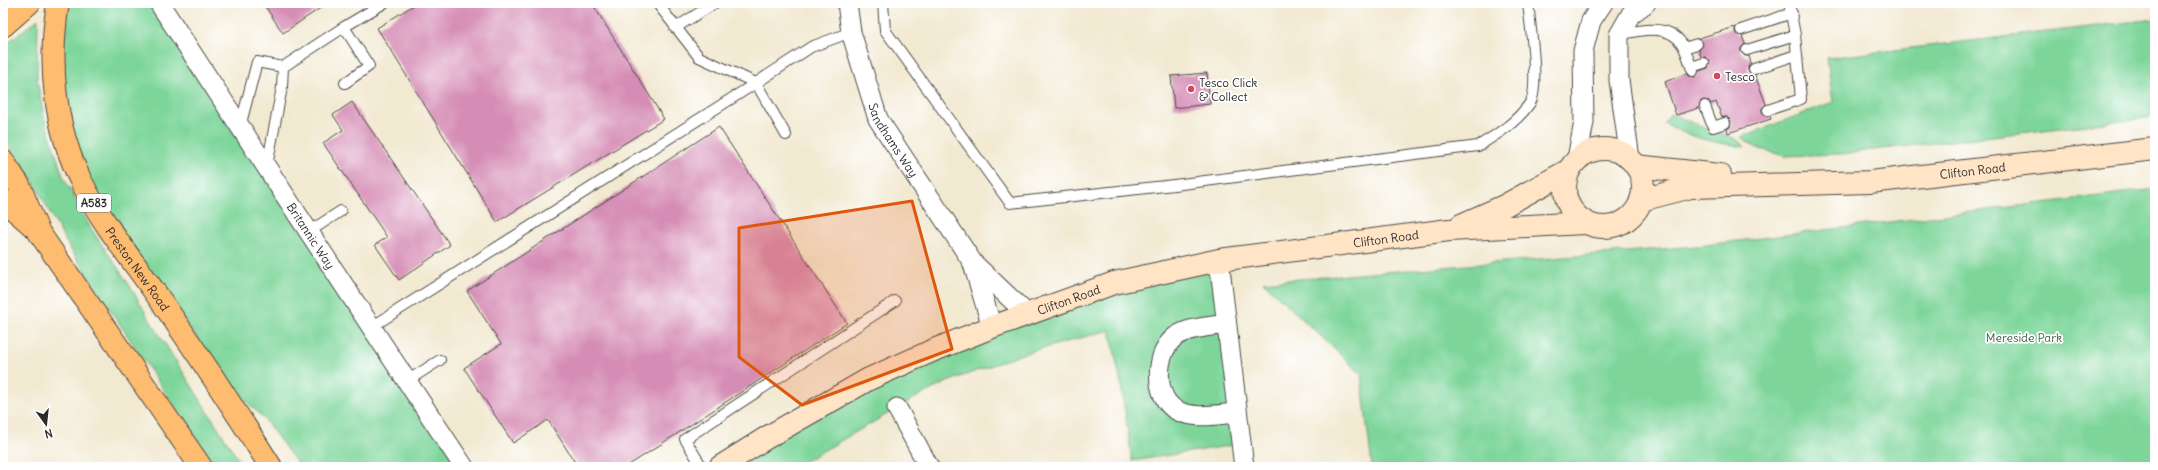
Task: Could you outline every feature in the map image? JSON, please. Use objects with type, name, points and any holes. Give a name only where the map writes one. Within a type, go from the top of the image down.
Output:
[{"type":"highway","points":[[3,26],[29,3]]},
{"type":"highway","name":"Preston New Road","points":[[58,3],[53,55],[57,107],[71,158],[82,183],[108,225],[212,375],[271,467]]},
{"type":"highway","points":[[3,161],[19,185],[38,231],[202,467]]},
{"type":"highway","points":[[3,200],[38,231]]},
{"type":"street","name":"Britannic Way","points":[[159,3],[310,231],[370,328],[464,467]]},
{"type":"street","name":"Sandhams Way","points":[[847,3],[851,32],[878,119],[973,263],[1027,314]]},
{"type":"street","points":[[1585,223],[1575,215],[1566,199],[1565,181],[1573,164],[1584,122],[1583,51],[1591,21],[1603,3]]},
{"type":"street","points":[[1641,200],[1642,182],[1633,162],[1618,80],[1619,35],[1630,14],[1646,3]]},
{"type":"street","name":"Clifton Road","points":[[720,467],[766,438],[869,379],[992,326],[1114,283],[1219,260],[1450,230],[1585,223],[1608,227],[1619,224],[1628,218],[1636,210],[1641,200],[1691,187],[1870,182],[2155,148]]},
{"type":"street","name":"Clifton Road","points":[[1450,230],[1504,206],[1573,164],[1588,152],[1606,149],[1622,154],[1633,162],[1789,184]]},
{"type":"street","points":[[1219,260],[1244,467]]},
{"type":"street","name":"Sandhams Way","points":[[973,263],[992,326]]},
{"type":"street","points":[[1226,324],[1186,331],[1175,337],[1163,351],[1159,366],[1160,375],[1166,397],[1170,405],[1177,410],[1193,415],[1237,413]]},
{"type":"street","points":[[897,408],[929,467]]},
{"type":"lane","points":[[240,126],[258,62],[283,67],[384,3]]},
{"type":"lane","points":[[657,3],[699,57],[756,83],[786,136]]},
{"type":"lane","points":[[675,28],[714,3]]},
{"type":"lane","points":[[882,3],[885,30],[1010,203],[1174,185],[1478,146],[1506,129],[1531,102],[1536,85],[1528,3]]},
{"type":"lane","points":[[1741,30],[1790,8],[1795,35],[1801,99],[1768,110]]},
{"type":"lane","points":[[344,27],[369,66],[345,83]]},
{"type":"lane","points":[[1619,35],[1644,29],[1670,33],[1681,42],[1692,69],[1704,63]]},
{"type":"lane","points":[[370,328],[811,47],[851,32]]},
{"type":"lane","points":[[1747,50],[1795,35]]},
{"type":"lane","points":[[1684,48],[1697,44]]},
{"type":"lane","points":[[1754,69],[1796,55]]},
{"type":"lane","points":[[267,167],[282,87],[283,67]]},
{"type":"lane","points":[[1705,106],[1713,127],[1725,123]]},
{"type":"lane","points":[[310,231],[341,211]]},
{"type":"lane","points":[[702,467],[685,439],[895,301]]},
{"type":"lane","points":[[407,381],[440,360]]},
{"type":"highlighted area","points":[[912,201],[952,349],[802,405],[739,357],[739,228]]},
{"type":"green space","points":[[70,3],[159,3],[463,467],[300,467],[265,420],[234,389],[82,183],[53,55]]},
{"type":"green space","points":[[38,19],[37,79],[44,117],[63,176],[90,227],[130,286],[243,467],[215,467],[71,250],[31,178],[3,139],[3,46]]},
{"type":"green space","points":[[2155,19],[2155,117],[1840,154],[1784,156],[1757,148],[1741,137],[1833,102],[1827,58]]},
{"type":"green space","points":[[1670,114],[1736,139],[1745,147],[1713,142],[1683,133],[1664,123]]},
{"type":"green space","name":"Mereside Park","points":[[2155,189],[2155,467],[1372,467],[1361,374],[1263,282],[1697,246]]},
{"type":"green space","points":[[1219,260],[1241,444],[1132,461],[1121,384],[1110,330],[1022,354],[947,382],[917,397],[795,467],[720,467],[934,350]]},
{"type":"building","points":[[263,3],[328,3],[283,33]]},
{"type":"building","points":[[417,3],[592,3],[664,119],[497,222],[377,28]]},
{"type":"building","name":"Tesco","points":[[1735,27],[1735,32],[1742,36],[1745,44],[1741,48],[1741,52],[1745,56],[1749,56],[1751,63],[1748,67],[1748,71],[1755,75],[1766,104],[1762,108],[1762,112],[1770,116],[1771,119],[1728,133],[1727,129],[1730,127],[1731,121],[1727,117],[1722,117],[1716,102],[1711,104],[1709,101],[1703,100],[1700,102],[1699,108],[1676,115],[1665,82],[1687,73],[1689,76],[1695,77],[1699,71],[1708,68],[1710,61],[1706,57],[1701,57],[1699,50],[1703,45],[1699,38]]},
{"type":"building","name":"Tesco Click & Collect","points":[[1207,73],[1210,104],[1174,108],[1171,76]]},
{"type":"building","points":[[352,102],[450,245],[399,280],[375,245],[387,237],[323,143],[343,130],[333,115]]},
{"type":"building","points":[[719,127],[847,323],[626,467],[578,467],[548,420],[513,443],[464,368],[501,344],[467,291]]},
{"type":"place","name":"Tesco","points":[[1717,76]]},
{"type":"place","name":"Tesco Click & Collect","points":[[1191,89]]}]
